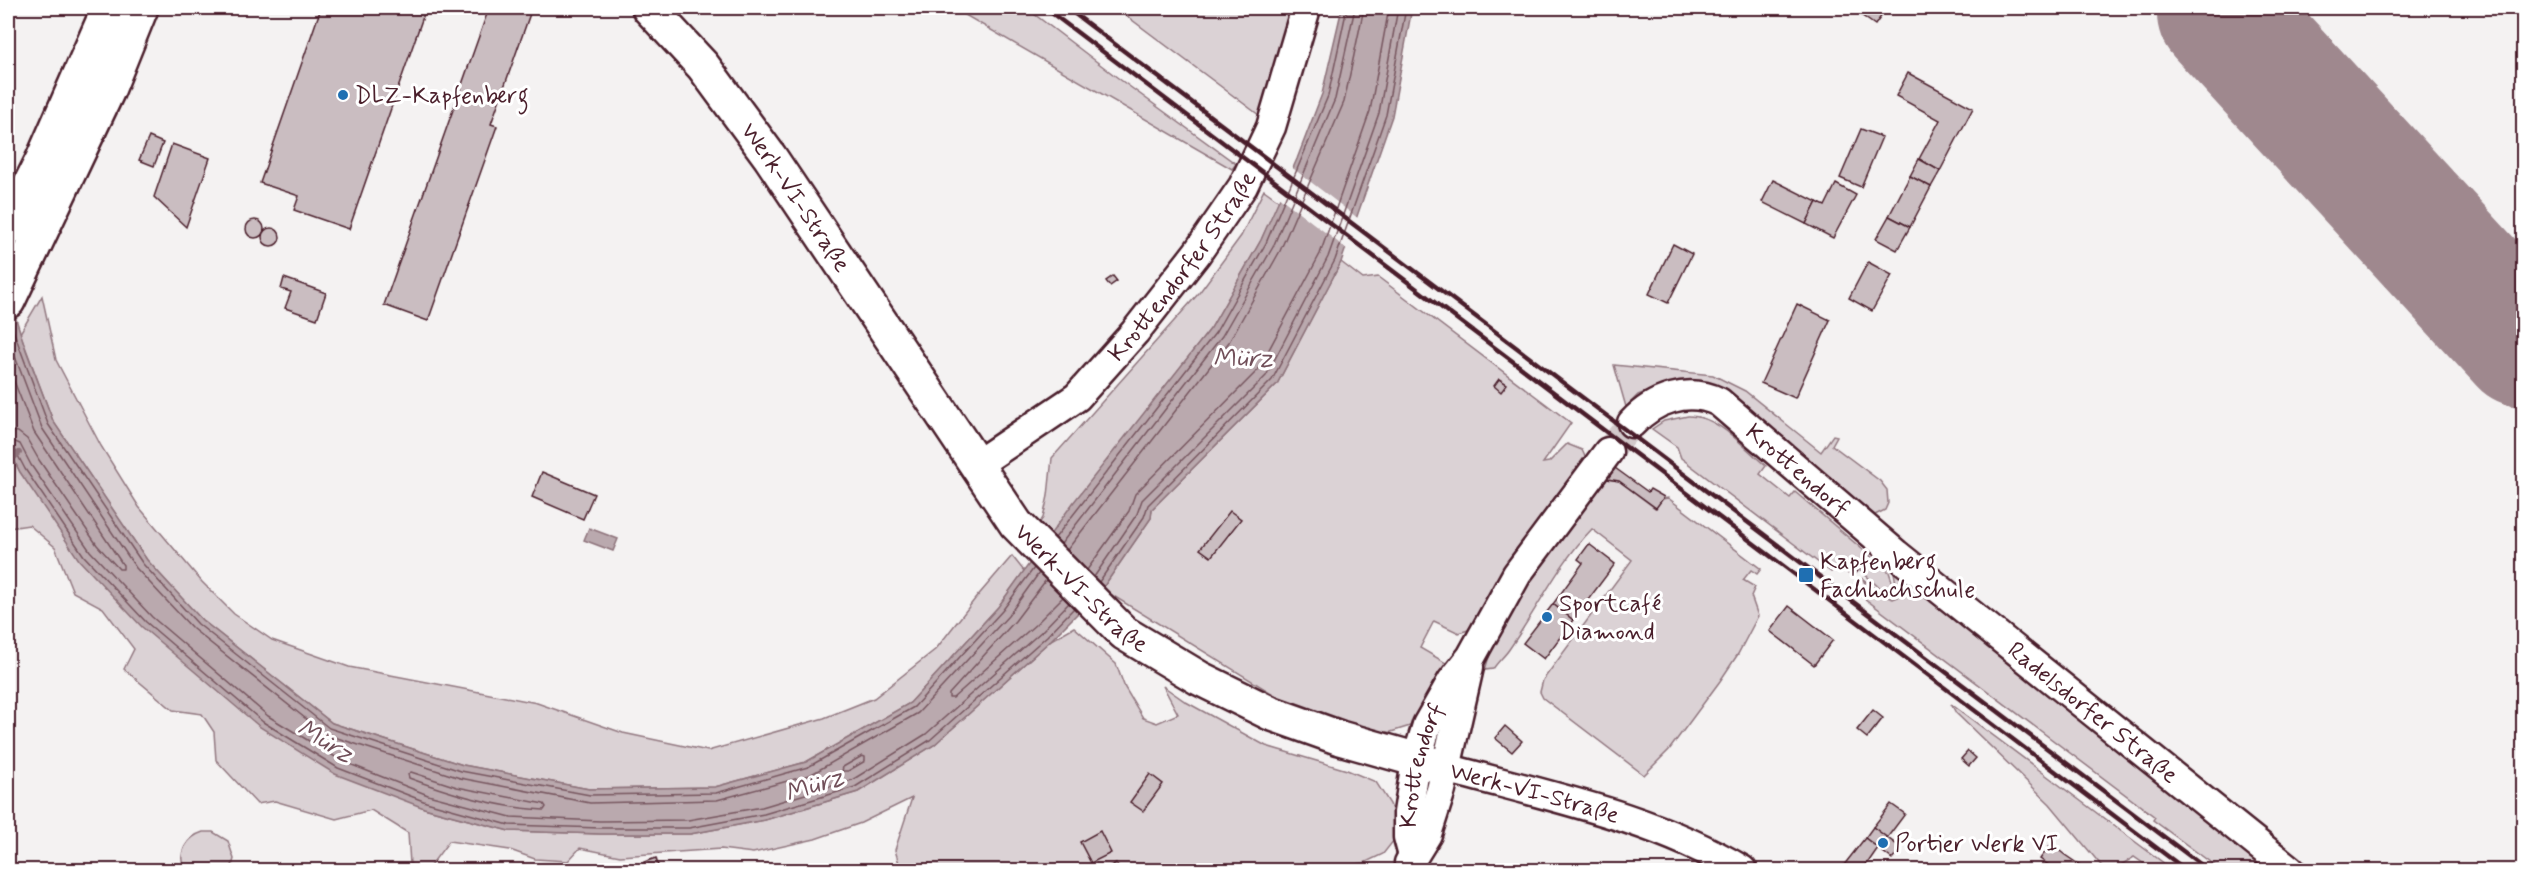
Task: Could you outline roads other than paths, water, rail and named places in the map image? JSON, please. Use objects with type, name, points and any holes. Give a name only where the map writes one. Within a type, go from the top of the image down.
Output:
[{"type":"main road","points":[[8,229],[42,161],[109,8]]},
{"type":"main road","points":[[8,301],[108,90],[141,8]]},
{"type":"main road","name":"Werk-VI-Straße","points":[[649,8],[703,66],[770,157],[1016,525],[1124,633],[1199,678],[1270,713],[1340,738],[1431,764]]},
{"type":"street","name":"Krottendorfer Straße","points":[[976,465],[1077,398],[1135,332],[1197,253],[1244,186],[1271,127],[1306,8]]},
{"type":"street","name":"Krottendorf","points":[[1632,423],[1650,407],[1671,398],[1696,395],[1719,402],[1896,554]]},
{"type":"street","name":"Krottendorf","points":[[1408,863],[1408,813],[1431,764],[1427,725],[1452,681],[1471,657],[1517,574],[1608,452]]},
{"type":"street","name":"Radelsdorfer Straße","points":[[1896,554],[2290,870]]},
{"type":"street","name":"Werk-VI-Straße","points":[[1431,764],[1635,820],[1698,846],[1742,870]]},
{"type":"water","name":"Mürz","points":[[1342,8],[1412,8],[1392,116],[1341,262],[1277,384],[1152,509],[1151,518],[1102,589],[1051,640],[934,745],[858,792],[765,820],[690,834],[509,831],[424,808],[335,774],[260,727],[142,627],[79,560],[20,472],[8,448],[8,294],[53,421],[147,560],[202,620],[332,723],[463,765],[589,789],[715,787],[806,762],[910,703],[998,607],[1073,503],[1211,328],[1261,240],[1297,159],[1322,94]]},
{"type":"water","points":[[589,528],[618,539],[613,551],[584,540]]},
{"type":"waterway","points":[[8,462],[19,453]]},
{"type":"tunnel","points":[[1608,452],[1632,423]]},
{"type":"railway","points":[[1045,8],[2186,870]]},
{"type":"railway","points":[[1067,8],[2208,870]]},
{"type":"place","name":"DLZ-Kapfenberg","points":[[343,95]]},
{"type":"place","name":"Kapfenberg Fachhochschule","points":[[1806,575]]},
{"type":"place","name":"Sportcafé Diamond","points":[[1547,617]]},
{"type":"place","name":"Portier Werk VI","points":[[1883,843]]}]
